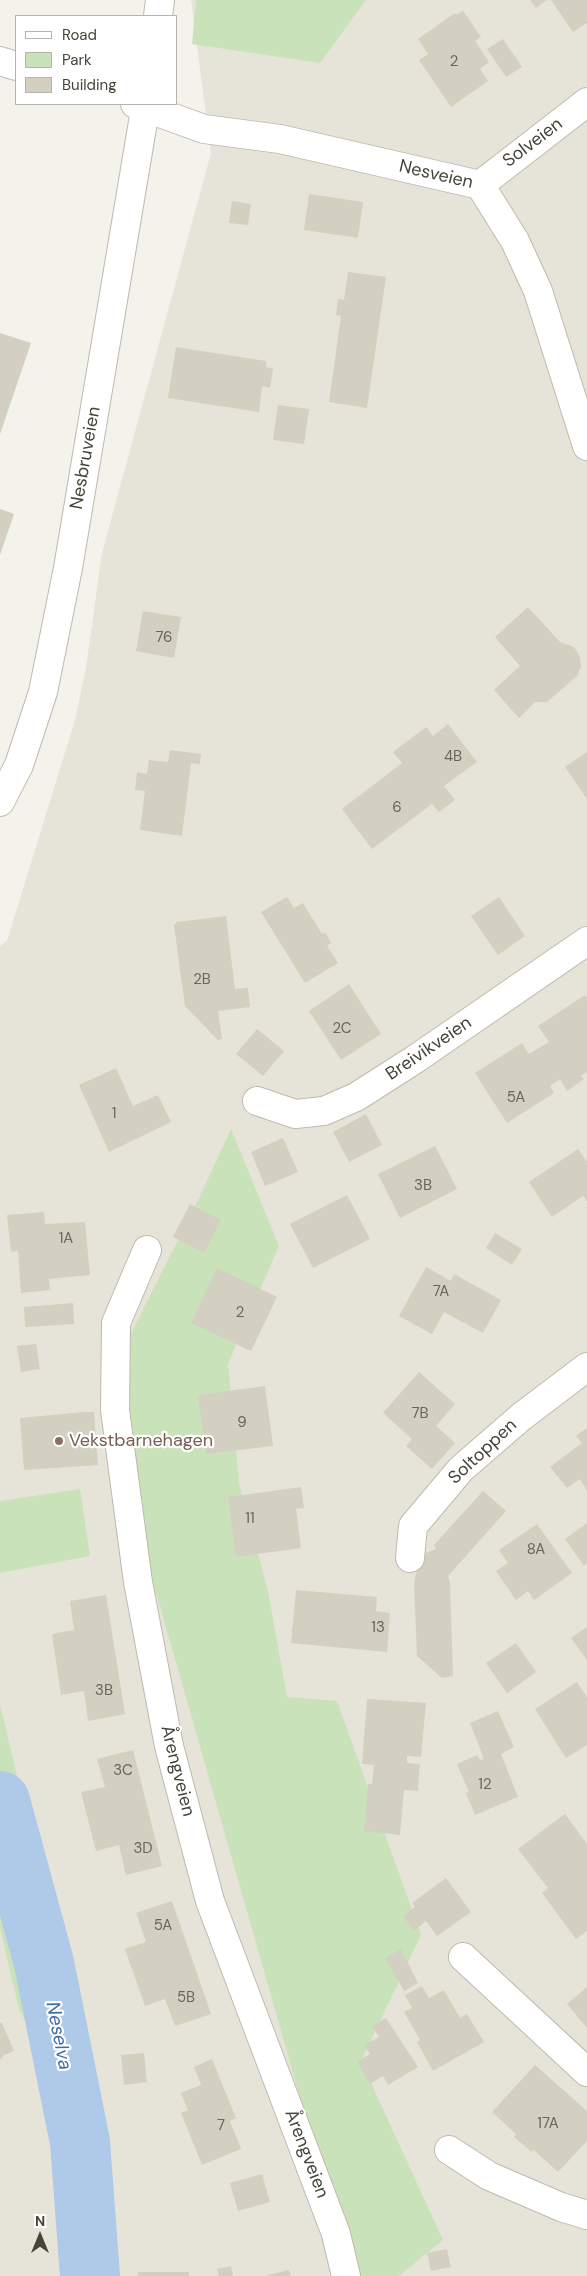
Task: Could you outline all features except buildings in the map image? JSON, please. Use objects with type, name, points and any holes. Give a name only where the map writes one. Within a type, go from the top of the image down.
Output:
[{"type":"street","points":[[158,15],[160,0]]},
{"type":"street","points":[[0,61],[15,66]]},
{"type":"street","name":"Solveien","points":[[480,184],[587,102]]},
{"type":"street","name":"Nesveien","points":[[142,105],[204,129],[280,139],[480,184],[515,241],[538,291],[587,446]]},
{"type":"street","name":"Nesbruveien","points":[[0,802],[20,765],[45,683],[68,568],[142,105]]},
{"type":"street","name":"Breivikveien","points":[[257,1101],[295,1114],[324,1111],[356,1097],[414,1060],[587,941]]},
{"type":"street","name":"Årengveien","points":[[147,1250],[116,1323],[114,1410],[138,1582],[165,1726],[210,1901],[336,2234],[346,2276]]},
{"type":"street","name":"Soltoppen","points":[[410,1558],[413,1526],[460,1469],[521,1417],[587,1368]]},
{"type":"street","points":[[463,1957],[587,2072]]},
{"type":"street","points":[[449,2150],[490,2176],[561,2207],[587,2215]]},
{"type":"shaded area","points":[[191,0],[587,0],[587,2276],[0,2276],[0,946],[7,941],[75,720],[86,668],[102,553],[211,153]]},
{"type":"green space","points":[[196,0],[366,0],[320,63],[192,44]]},
{"type":"green space","points":[[231,1129],[279,1246],[228,1364],[239,1483],[268,1591],[287,1697],[337,1701],[421,1935],[361,2061],[443,2240],[399,2276],[351,2276],[135,1519],[119,1407],[127,1342],[200,1196]]},
{"type":"green space","points":[[80,1489],[90,1556],[0,1573],[0,1501]]},
{"type":"green space","points":[[0,1704],[32,1839],[68,1976],[82,2050],[41,2052],[19,2009],[0,1928]]},
{"type":"waterway","name":"Neselva","points":[[0,1801],[44,1963],[80,2142],[90,2276]]},
{"type":"place","name":"Vekstbarnehagen","points":[[59,1441]]}]
